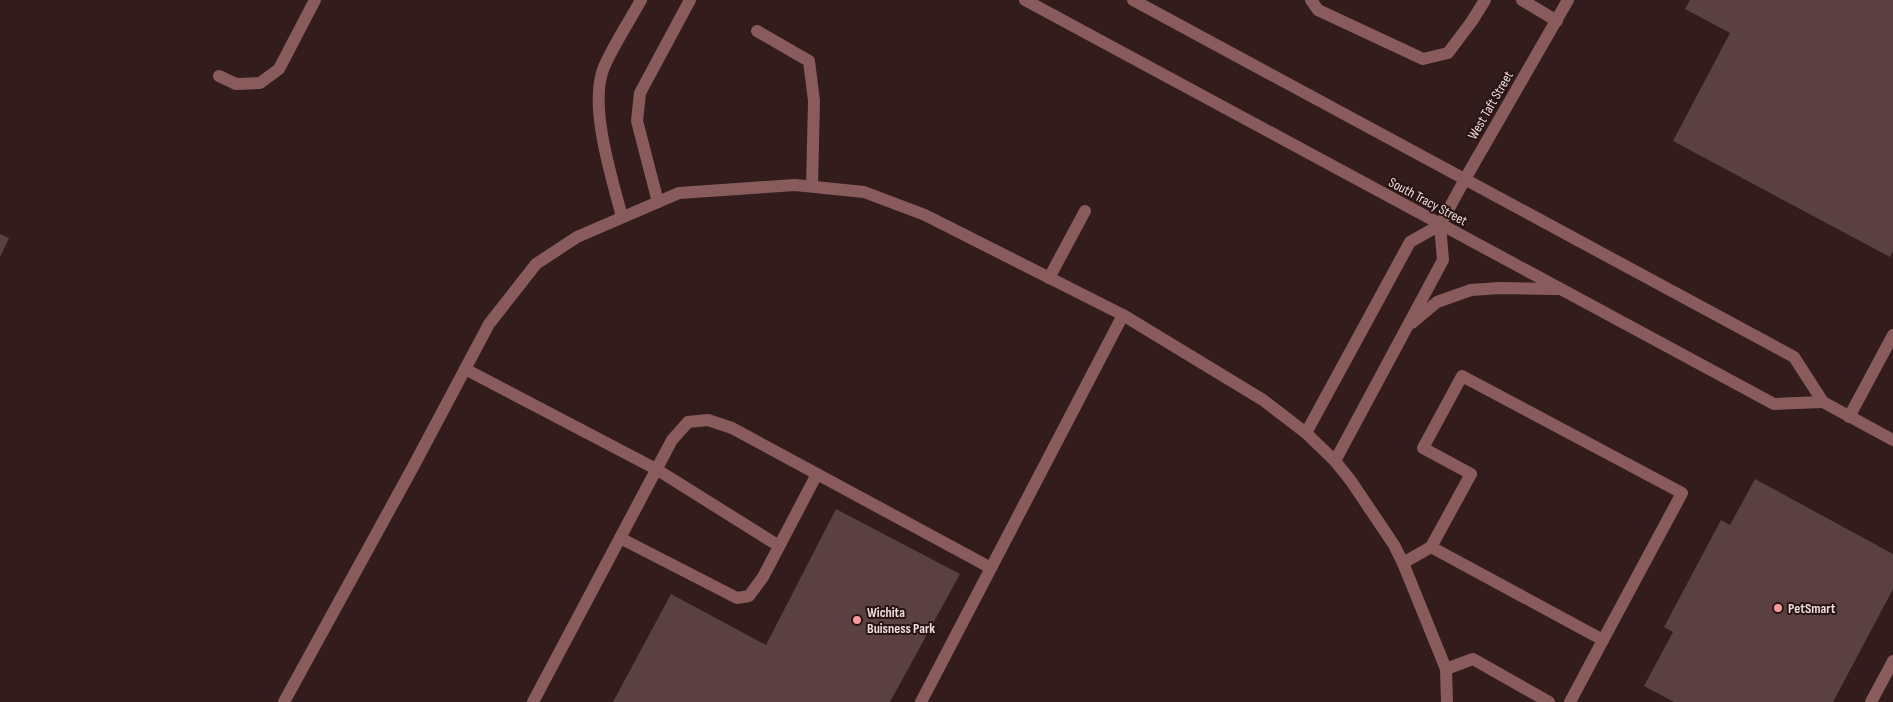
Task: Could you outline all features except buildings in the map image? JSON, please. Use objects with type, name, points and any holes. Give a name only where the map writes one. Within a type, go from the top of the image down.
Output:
[{"type":"street","points":[[219,76],[236,84],[260,83],[279,69],[316,0]]},
{"type":"street","points":[[622,218],[598,113],[597,95],[603,69],[641,0]]},
{"type":"street","points":[[658,202],[637,121],[640,93],[690,0]]},
{"type":"street","name":"South Tracy Street","points":[[1025,0],[1440,226],[1774,404],[1823,402]]},
{"type":"street","points":[[1133,0],[1794,357],[1823,402],[1893,440]]},
{"type":"street","points":[[1311,0],[1318,10],[1423,59],[1448,52],[1472,21],[1484,0]]},
{"type":"street","points":[[1522,0],[1557,20]]},
{"type":"street","name":"West Taft Street","points":[[1440,226],[1568,0]]},
{"type":"street","points":[[757,32],[809,62],[814,101],[812,186]]},
{"type":"street","points":[[284,702],[489,324],[536,264],[577,237],[678,193],[795,185],[864,192],[925,216],[1123,315],[1263,400],[1306,433],[1335,461],[1352,481],[1394,545],[1446,669],[1447,702]]},
{"type":"street","points":[[1049,278],[1085,212]]},
{"type":"street","points":[[1306,433],[1410,242],[1440,226],[1443,260],[1335,461]]},
{"type":"street","points":[[1406,328],[1436,302],[1471,290],[1500,288],[1560,290]]},
{"type":"street","points":[[921,702],[1123,315]]},
{"type":"street","points":[[1849,417],[1893,335]]},
{"type":"street","points":[[465,369],[656,470],[779,546]]},
{"type":"street","points":[[1403,563],[1431,548],[1471,474],[1424,448],[1462,376],[1682,493],[1570,702]]},
{"type":"street","points":[[533,702],[672,440],[688,422],[708,420],[732,428],[991,568]]},
{"type":"street","points":[[620,538],[737,598],[749,596],[763,577],[817,474]]},
{"type":"street","points":[[1431,548],[1603,640]]},
{"type":"street","points":[[1446,669],[1472,659],[1548,702]]},
{"type":"street","points":[[1871,702],[1893,661]]},
{"type":"place","name":"PetSmart","points":[[1778,608]]},
{"type":"place","name":"Wichita Buisness Park","points":[[857,620]]}]
